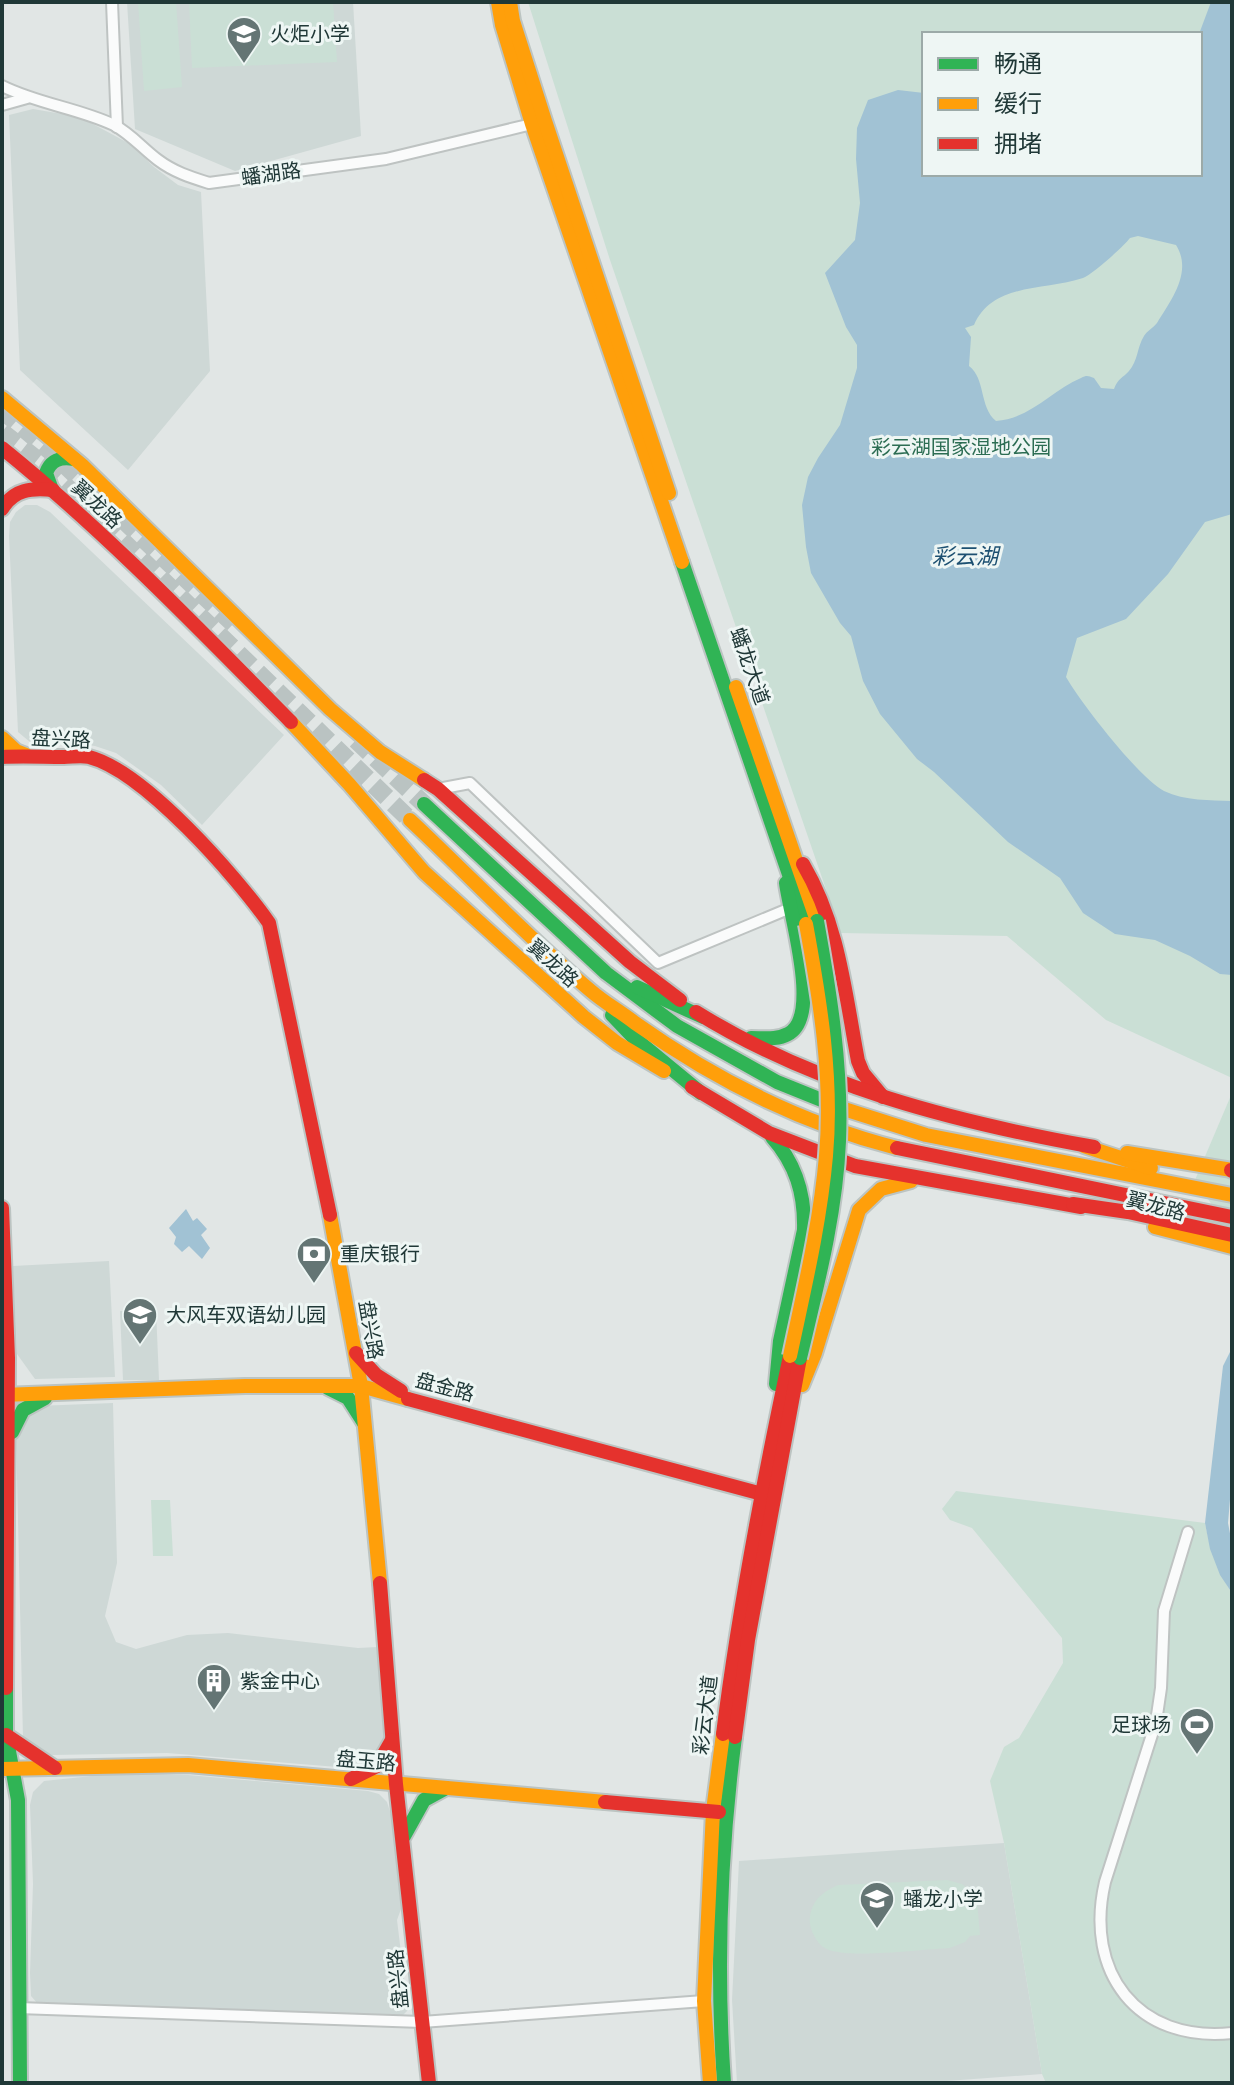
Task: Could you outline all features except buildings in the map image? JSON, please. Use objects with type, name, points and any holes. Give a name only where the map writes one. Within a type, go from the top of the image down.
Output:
[{"type":"main road","name":"蟠龙大道","points":[[498,2],[532,124],[787,851]]},
{"type":"main road","name":"蟠龙大道","points":[[510,2],[513,21],[560,166],[811,923],[832,995],[838,1048],[839,1142],[835,1186],[821,1269],[795,1357]]},
{"type":"main road","name":"翼龙路","points":[[2,398],[74,459],[330,709],[380,752],[438,789],[630,962],[703,1017],[735,1036],[887,1100],[999,1130],[1232,1170]]},
{"type":"main road","name":"翼龙路","points":[[2,448],[54,490],[145,575],[302,733],[424,872],[584,1017],[617,1043],[769,1133],[855,1166],[1073,1204],[1127,1216],[1232,1247]]},
{"type":"main road","points":[[54,490],[46,477],[47,468],[56,459],[74,459]]},
{"type":"main road","points":[[2,509],[4,503],[17,492],[35,488],[54,490]]},
{"type":"main road","points":[[2,738],[16,751],[30,756]]},
{"type":"main road","points":[[2,764],[30,756]]},
{"type":"main road","name":"盘兴路","points":[[2,757],[89,757],[117,768],[140,784],[216,860],[257,902],[269,923],[320,1162],[361,1386],[396,1784],[429,2083]]},
{"type":"main road","name":"翼龙路","points":[[424,804],[606,973],[677,1026],[726,1056],[823,1103],[926,1135],[1135,1171],[1232,1195]]},
{"type":"main road","name":"翼龙路","points":[[410,820],[592,992],[664,1043],[715,1074],[819,1123],[870,1141],[1232,1217]]},
{"type":"main road","points":[[735,1036],[775,1040],[795,1032],[805,1012],[806,990],[788,909],[787,851]]},
{"type":"main road","points":[[787,851],[817,885],[828,911],[858,1061],[863,1073],[887,1100]]},
{"type":"main road","points":[[606,973],[703,1017]]},
{"type":"main road","points":[[592,992],[622,1028],[701,1093]]},
{"type":"main road","points":[[769,1133],[791,1160],[803,1193],[805,1213],[780,1341],[775,1420]]},
{"type":"main road","points":[[1084,1146],[1135,1171],[1232,1184]]},
{"type":"main road","points":[[791,1412],[815,1353],[859,1210],[886,1185],[935,1179]]},
{"type":"main road","points":[[2,1208],[7,1450],[6,1735],[7,1769],[18,1800],[20,2083]]},
{"type":"main road","points":[[1127,1216],[1232,1234]]},
{"type":"main road","points":[[355,1352],[376,1375],[411,1398]]},
{"type":"main road","name":"彩云大道","points":[[710,2083],[704,2001],[734,1643],[766,1496],[791,1412],[795,1357]]},
{"type":"main road","name":"彩云大道","points":[[766,1496],[775,1420],[795,1357]]},
{"type":"main road","name":"盘金路","points":[[5,1395],[245,1386],[361,1386],[766,1496]]},
{"type":"main road","points":[[325,1386],[348,1398],[366,1427]]},
{"type":"main road","points":[[7,1450],[15,1419],[29,1403],[60,1393]]},
{"type":"main road","points":[[6,1735],[55,1768]]},
{"type":"main road","points":[[351,1780],[377,1766],[393,1739]]},
{"type":"main road","name":"盘玉路","points":[[7,1769],[188,1765],[719,1812]]},
{"type":"main road","points":[[404,1836],[424,1800],[446,1788]]},
{"type":"main road","points":[[2,1791],[18,1800]]},
{"type":"main road","name":"彩云大道","points":[[719,1812],[718,2000],[724,2083]]},
{"type":"street","points":[[112,2],[117,127]]},
{"type":"street","name":"蟠湖路","points":[[2,86],[27,98],[84,112],[117,127],[181,175],[209,183],[386,159],[532,124]]},
{"type":"street","points":[[2,105],[27,98]]},
{"type":"street","points":[[438,789],[470,783],[658,963],[788,909]]},
{"type":"street","points":[[1188,1532],[1164,1611],[1161,1688],[1156,1722],[1105,1882],[1099,1927],[1102,1950],[1111,1974],[1122,1992],[1140,2009],[1160,2022],[1189,2031],[1232,2033]]},
{"type":"street","points":[[18,2008],[422,2022],[704,2001]]},
{"type":"shaded area","name":"火炬小学","points":[[127,2],[353,2],[361,136],[235,171],[135,129]]},
{"type":"shaded area","points":[[33,109],[80,117],[130,144],[178,185],[201,192],[210,371],[128,470],[20,370],[9,115]]},
{"type":"shaded area","points":[[25,505],[37,505],[50,512],[284,735],[202,825],[161,785],[116,753],[74,743],[30,742],[18,732],[9,536],[10,522]]},
{"type":"shaded area","points":[[109,1261],[115,1377],[35,1379],[17,1354],[13,1266]]},
{"type":"shaded area","name":"大风车双语幼儿园","points":[[156,1310],[159,1380],[123,1380],[120,1311]]},
{"type":"shaded area","points":[[113,1403],[117,1563],[105,1616],[116,1642],[136,1649],[187,1635],[228,1633],[358,1648],[378,1647],[384,1740],[378,1756],[367,1766],[350,1768],[167,1753],[52,1755],[34,1750],[23,1738],[16,1433],[23,1418],[37,1406]]},
{"type":"shaded area","points":[[121,1773],[188,1775],[379,1794],[387,1802],[392,1818],[401,1909],[397,1920],[408,2010],[402,2016],[38,2004],[31,1996],[30,1973],[33,1884],[30,1805],[33,1792],[44,1781]]},
{"type":"shaded area","name":"蟠龙小学","points":[[1004,1843],[1042,2074],[920,2083],[737,2083],[732,2000],[739,1861]]},
{"type":"green space","points":[[138,2],[176,2],[182,87],[144,91]]},
{"type":"green space","points":[[189,2],[333,2],[337,62],[192,68]]},
{"type":"green space","name":"彩云湖国家湿地公园","points":[[528,2],[1232,2],[1232,1078],[1106,1020],[1007,936],[841,933],[610,260]]},
{"type":"green space","points":[[1232,1093],[1232,1234],[1195,1180]]},
{"type":"green space","points":[[956,1491],[1205,1523],[1215,1560],[1232,1593],[1232,2083],[1046,2083],[1004,1843],[990,1781],[1004,1747],[1019,1738],[1063,1663],[1062,1638],[972,1528],[950,1520],[942,1509]]},
{"type":"green space","points":[[151,1500],[170,1500],[173,1556],[153,1556]]},
{"type":"green space","points":[[947,1880],[976,1890],[980,1935],[970,1936],[965,1942],[950,1948],[849,1953],[825,1948],[811,1930],[810,1916],[816,1901],[838,1885]]},
{"type":"water","name":"彩云湖","points":[[1211,2],[1232,2],[1232,514],[1205,522],[1168,574],[1126,619],[1077,638],[1066,677],[1111,739],[1153,783],[1180,797],[1232,801],[1232,975],[1220,974],[1155,940],[1115,934],[1083,913],[1060,878],[1008,842],[917,759],[880,714],[863,681],[851,636],[811,573],[802,505],[808,477],[840,425],[857,368],[857,345],[846,327],[825,273],[855,240],[860,203],[857,128],[868,100],[898,90],[922,93],[922,176],[1202,176],[1200,32]],"holes":[[[1138,236],[1176,245],[1181,255],[1178,286],[1157,323],[1144,336],[1132,367],[1114,389],[1101,388],[1094,378],[1085,376],[1030,410],[996,421],[987,408],[978,378],[969,366],[971,337],[965,328],[974,325],[994,301],[1021,290],[1088,276],[1130,238]]]},
{"type":"water","points":[[186,1209],[193,1221],[197,1218],[207,1229],[201,1235],[210,1248],[202,1259],[189,1246],[182,1252],[174,1244],[176,1237],[169,1228]]},
{"type":"water","points":[[1232,1348],[1232,1476],[1228,1523],[1232,1544],[1232,1593],[1220,1575],[1210,1549],[1205,1523],[1223,1366]]},
{"type":"tunnel","points":[[2,410],[50,451],[239,629]]},
{"type":"tunnel","points":[[2,432],[70,490],[410,820]]},
{"type":"tunnel","points":[[356,740],[424,804]]},
{"type":"traffic: fast","points":[[51,487],[46,473],[51,465],[61,459],[74,459]]},
{"type":"traffic: fast","points":[[682,562],[806,924]]},
{"type":"traffic: fast","points":[[424,804],[606,973],[677,1026],[777,1082],[844,1109]]},
{"type":"traffic: fast","points":[[751,1038],[775,1038],[788,1034],[798,1024],[803,1008],[801,964],[786,883]]},
{"type":"traffic: fast","points":[[800,1358],[830,1223],[839,1141],[837,1058],[817,921]]},
{"type":"traffic: fast","points":[[637,987],[703,1017]]},
{"type":"traffic: fast","points":[[612,1015],[633,1037],[701,1093]]},
{"type":"traffic: fast","points":[[772,1137],[793,1169],[801,1192],[804,1217],[804,1230],[780,1341],[776,1384]]},
{"type":"traffic: fast","points":[[328,1388],[348,1398],[364,1423]]},
{"type":"traffic: fast","points":[[12,1432],[23,1410],[45,1398]]},
{"type":"traffic: fast","points":[[6,1688],[6,1735],[18,1800],[20,2083]]},
{"type":"traffic: fast","points":[[724,2083],[720,1996],[721,1910],[735,1737]]},
{"type":"traffic: fast","points":[[404,1836],[424,1800],[446,1788]]},
{"type":"traffic: slow","points":[[498,2],[532,124],[682,562]]},
{"type":"traffic: slow","points":[[510,2],[513,21],[545,121],[669,493]]},
{"type":"traffic: slow","points":[[2,398],[82,465],[330,709],[380,752],[424,780]]},
{"type":"traffic: slow","points":[[736,687],[817,921]]},
{"type":"traffic: slow","points":[[291,722],[424,872],[584,1017],[617,1043],[664,1071]]},
{"type":"traffic: slow","points":[[2,738],[16,751],[26,755]]},
{"type":"traffic: slow","points":[[410,820],[568,971],[602,1000],[665,1043],[760,1098],[828,1126],[897,1148]]},
{"type":"traffic: slow","points":[[790,1356],[820,1207],[828,1127],[824,1039],[806,924]]},
{"type":"traffic: slow","points":[[844,1109],[926,1135],[1232,1195]]},
{"type":"traffic: slow","points":[[1084,1146],[1151,1168]]},
{"type":"traffic: slow","points":[[1127,1153],[1232,1170]]},
{"type":"traffic: slow","points":[[802,1385],[815,1353],[859,1210],[881,1189],[911,1181]]},
{"type":"traffic: slow","points":[[330,1215],[361,1386],[380,1583]]},
{"type":"traffic: slow","points":[[1155,1227],[1232,1247]]},
{"type":"traffic: slow","points":[[2,1395],[245,1386],[361,1386],[408,1399]]},
{"type":"traffic: slow","points":[[710,2083],[704,2001],[713,1811],[723,1734]]},
{"type":"traffic: slow","points":[[2,1769],[188,1765],[605,1802]]},
{"type":"traffic: jam","points":[[2,448],[115,547],[291,722]]},
{"type":"traffic: jam","points":[[2,509],[12,497],[24,491],[53,490]]},
{"type":"traffic: jam","points":[[2,757],[83,756],[111,766],[136,782],[187,828],[235,879],[269,923],[330,1215]]},
{"type":"traffic: jam","points":[[424,780],[438,789],[630,962],[680,1000]]},
{"type":"traffic: jam","points":[[803,864],[833,935],[858,1061],[863,1073],[883,1097]]},
{"type":"traffic: jam","points":[[696,1012],[790,1061],[888,1098],[990,1126],[1094,1147]]},
{"type":"traffic: jam","points":[[692,1087],[769,1133],[855,1166],[1081,1207]]},
{"type":"traffic: jam","points":[[897,1148],[1232,1217]]},
{"type":"traffic: jam","points":[[1073,1204],[1128,1212],[1232,1235]]},
{"type":"traffic: jam","points":[[2,1208],[8,1358],[6,1688]]},
{"type":"traffic: jam","points":[[356,1353],[376,1375],[401,1391]]},
{"type":"traffic: jam","points":[[723,1734],[752,1545],[790,1356]]},
{"type":"traffic: jam","points":[[735,1737],[748,1640],[800,1358]]},
{"type":"traffic: jam","points":[[408,1399],[773,1497]]},
{"type":"traffic: jam","points":[[380,1583],[396,1784],[429,2083]]},
{"type":"traffic: jam","points":[[6,1735],[55,1768]]},
{"type":"traffic: jam","points":[[351,1779],[377,1766],[392,1740]]},
{"type":"traffic: jam","points":[[605,1802],[719,1812]]},
{"type":"place","name":"火炬小学","points":[[244,65]]},
{"type":"place","name":"重庆银行","points":[[314,1285]]},
{"type":"place","name":"大风车双语幼儿园","points":[[140,1346]]},
{"type":"place","name":"紫金中心","points":[[214,1712]]},
{"type":"place","name":"足球场","points":[[1197,1756]]},
{"type":"place","name":"蟠龙小学","points":[[877,1930]]}]
